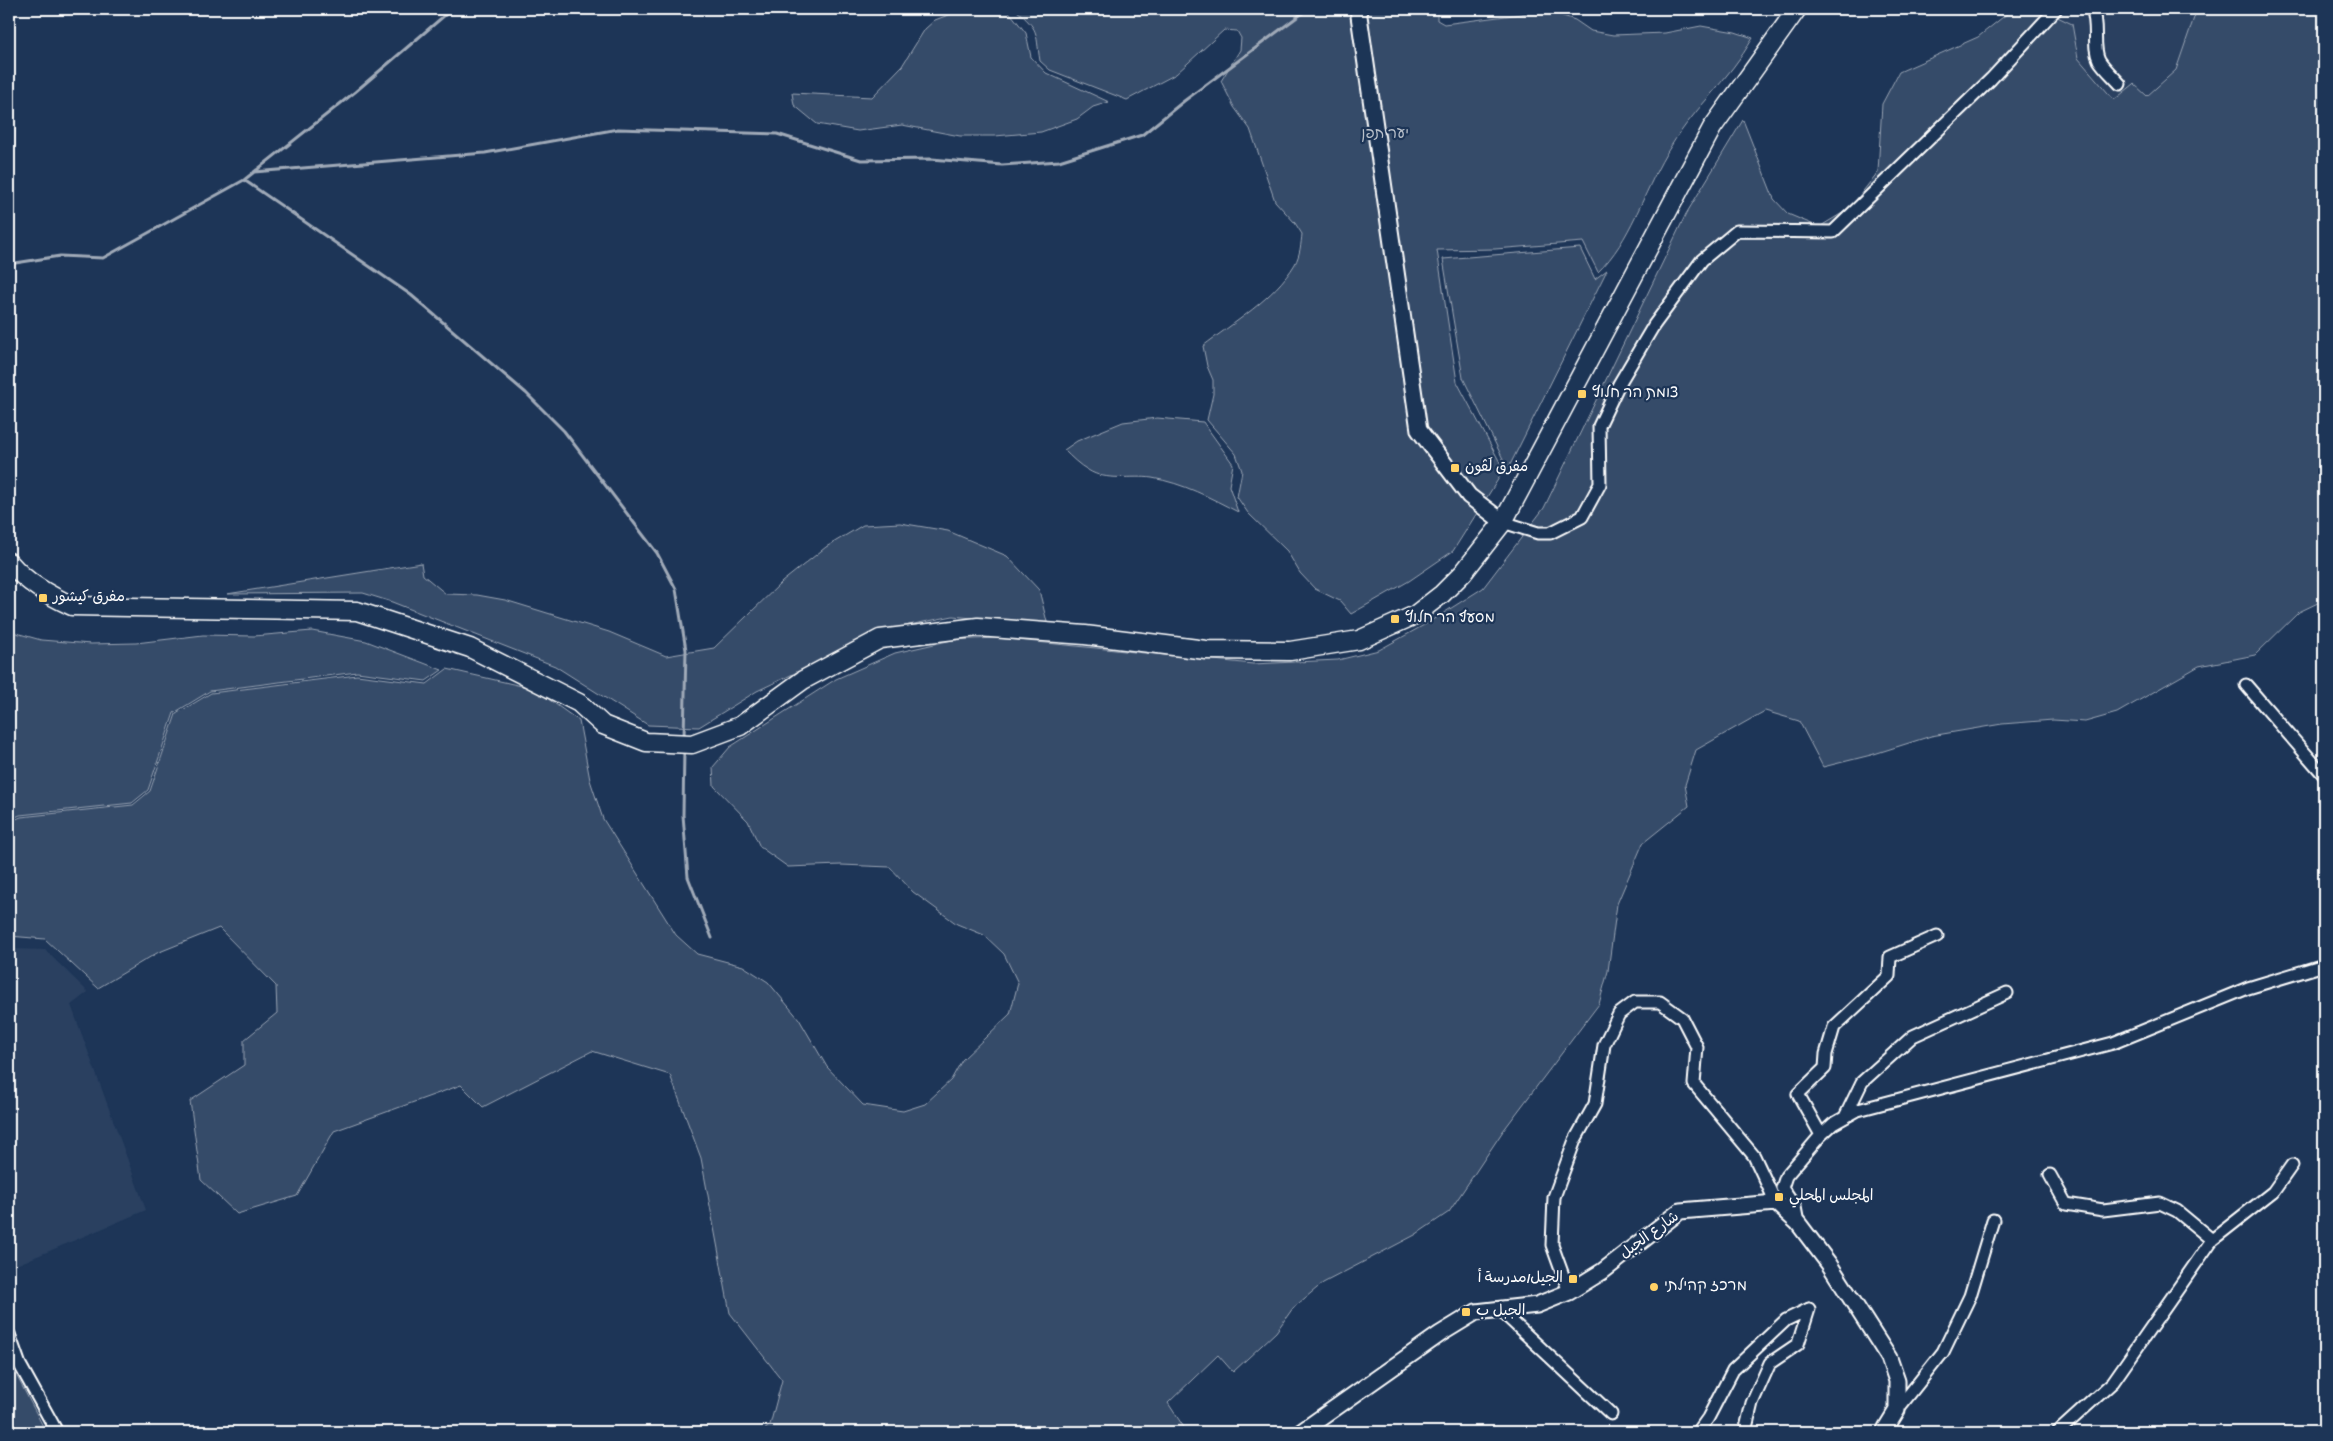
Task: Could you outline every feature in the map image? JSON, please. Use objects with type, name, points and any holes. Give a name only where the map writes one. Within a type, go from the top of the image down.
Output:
[{"type":"main road","points":[[10,565],[19,575],[42,592],[72,606],[357,610],[470,648],[579,703],[603,725],[646,742],[692,744],[740,726],[803,680],[880,639],[978,627],[1085,635],[1206,650],[1290,651],[1359,640],[1414,615],[1442,594],[1463,573],[1503,522],[1712,128],[1797,9]]},
{"type":"street","points":[[1358,9],[1419,430],[1469,496],[1503,522],[1538,533],[1550,533],[1582,517],[1600,484],[1599,426],[1619,384],[1654,326],[1702,260],[1737,231],[1833,232],[1991,79],[2056,9]]},
{"type":"street","points":[[2092,9],[2097,28],[2096,51],[2099,60],[2120,84]]},
{"type":"street","points":[[2246,685],[2324,775]]},
{"type":"street","points":[[1821,1135],[1798,1094],[1825,1068],[1826,1054],[1834,1027],[1889,976],[1890,957],[1937,936]]},
{"type":"street","points":[[1798,1223],[1795,1208],[1782,1188],[1786,1176],[1821,1135],[1833,1124],[1858,1110],[2112,1043],[2248,988],[2324,965]]},
{"type":"street","points":[[1845,1117],[1862,1082],[1913,1036],[2007,993]]},
{"type":"street","points":[[1569,1292],[1552,1245],[1554,1197],[1575,1140],[1596,1104],[1604,1045],[1619,1014],[1635,1002],[1660,1002],[1682,1018],[1696,1047],[1694,1084],[1754,1156],[1776,1203],[1798,1223],[1829,1264],[1889,1358],[1897,1381],[1897,1410]]},
{"type":"street","points":[[2058,1432],[2113,1382],[2212,1240],[2273,1192],[2292,1165]]},
{"type":"street","points":[[2050,1175],[2066,1204],[2103,1210],[2160,1203],[2177,1210],[2212,1240]]},
{"type":"street","name":"شارع الجبل","points":[[1301,1432],[1440,1334],[1476,1312],[1537,1305],[1569,1292],[1603,1271],[1680,1211],[1776,1203]]},
{"type":"street","points":[[1886,1432],[1886,1428],[1897,1410],[1943,1352],[1970,1296],[1993,1220]]},
{"type":"street","points":[[1698,1432],[1708,1418],[1733,1370],[1786,1320],[1809,1309],[1798,1344],[1770,1363],[1752,1403],[1745,1432]]},
{"type":"street","points":[[1500,1310],[1611,1414]]},
{"type":"street","points":[[9,1334],[20,1365],[57,1432]]},
{"type":"shaded area","points":[[2041,9],[2197,9],[2176,70],[2147,96],[2114,100],[2078,58],[2072,24]]},
{"type":"shaded area","points":[[9,949],[45,950],[88,992],[71,1005],[146,1210],[9,1268]]},
{"type":"green space","points":[[964,9],[1004,9],[1011,14],[1026,33],[1031,57],[1046,73],[1109,102],[1093,107],[1077,119],[1041,132],[995,136],[960,136],[902,125],[858,131],[817,124],[794,105],[792,93],[872,97],[902,66],[925,29],[935,20]]},
{"type":"green space","name":"יער תפן","points":[[1015,9],[1437,9],[1437,20],[1444,24],[1529,13],[1554,13],[1575,20],[1591,31],[1613,35],[1665,33],[1701,26],[1735,32],[1753,38],[1733,68],[1686,124],[1666,154],[1628,231],[1619,246],[1598,272],[1583,242],[1495,249],[1437,250],[1457,382],[1504,470],[1453,551],[1409,581],[1351,614],[1340,601],[1315,589],[1300,573],[1287,551],[1248,513],[1237,497],[1242,471],[1236,454],[1207,420],[1213,394],[1213,380],[1207,366],[1203,346],[1265,299],[1287,276],[1297,261],[1302,234],[1295,223],[1275,201],[1250,129],[1234,107],[1221,81],[1240,50],[1241,38],[1237,31],[1224,30],[1176,74],[1127,100],[1050,70],[1040,61],[1033,27]]},
{"type":"green space","points":[[2013,9],[2041,9],[2072,24],[2078,58],[2114,100],[2134,84],[2147,96],[2176,70],[2197,9],[2324,9],[2324,600],[2299,612],[2255,655],[2199,666],[2117,713],[2085,722],[2053,720],[2002,724],[1931,736],[1871,755],[1823,767],[1799,721],[1765,711],[1696,750],[1685,785],[1689,806],[1643,843],[1617,904],[1608,971],[1599,1004],[1503,1131],[1449,1212],[1415,1235],[1323,1283],[1293,1308],[1276,1332],[1233,1372],[1218,1355],[1168,1403],[1187,1432],[762,1432],[770,1425],[782,1380],[730,1313],[701,1158],[670,1075],[592,1051],[483,1107],[461,1085],[334,1131],[297,1196],[237,1214],[201,1180],[190,1101],[244,1065],[244,1040],[277,1013],[276,986],[219,928],[157,953],[98,988],[45,939],[9,936],[9,822],[21,817],[133,805],[150,791],[176,714],[211,693],[357,675],[427,684],[447,669],[526,687],[544,696],[579,721],[590,780],[603,819],[676,935],[697,954],[743,966],[768,982],[799,1019],[827,1067],[863,1105],[903,1111],[925,1104],[951,1080],[962,1060],[1010,1014],[1018,983],[1004,954],[984,935],[957,924],[913,892],[890,867],[841,865],[788,867],[760,847],[748,821],[714,786],[713,767],[730,747],[836,679],[895,653],[952,640],[997,638],[1253,664],[1338,660],[1379,650],[1426,624],[1483,588],[1544,508],[1686,214],[1743,120],[1774,199],[1788,214],[1819,227],[1849,209],[1878,172],[1882,104],[1899,72],[1978,37]]},
{"type":"green space","points":[[1580,248],[1595,279],[1607,270],[1508,469],[1463,378],[1443,259]]},
{"type":"green space","points":[[1157,418],[1203,422],[1233,464],[1229,486],[1238,512],[1218,501],[1175,483],[1144,477],[1111,477],[1095,474],[1081,466],[1064,450],[1077,441],[1123,422]]},
{"type":"green space","points":[[900,523],[948,531],[1007,556],[1039,590],[1048,626],[953,616],[909,625],[846,649],[757,691],[699,727],[648,725],[555,666],[392,602],[363,593],[227,594],[421,563],[423,575],[446,594],[477,595],[505,600],[609,632],[666,656],[714,648],[782,582],[826,547],[863,525]]},
{"type":"green space","points":[[9,631],[41,640],[91,644],[136,643],[203,635],[254,636],[312,631],[366,641],[442,670],[426,681],[357,672],[210,691],[174,713],[148,790],[132,803],[20,815],[9,820]]},
{"type":"green space","points":[[9,1361],[46,1432],[9,1432]]},
{"type":"waterway","points":[[9,36],[13,9]]},
{"type":"waterway","points":[[9,264],[60,256],[103,258],[244,180],[355,92],[452,9]]},
{"type":"waterway","points":[[254,172],[485,153],[618,129],[777,134],[861,160],[932,159],[1002,165],[1059,161],[1142,135],[1184,101],[1308,9]]},
{"type":"waterway","points":[[9,91],[14,115],[12,262]]},
{"type":"waterway","points":[[244,180],[411,295],[526,393],[564,431],[657,553],[676,589],[686,650],[684,737]]},
{"type":"waterway","points":[[684,748],[683,815],[688,877],[712,938]]},
{"type":"place","name":"צומת הר חלוץ","points":[[1582,394]]},
{"type":"place","name":"مفرق لَڤون","points":[[1455,468]]},
{"type":"place","name":"مفرق كيشور","points":[[43,598]]},
{"type":"place","name":"מסעף הר חלוץ","points":[[1395,619]]},
{"type":"place","name":"المجلس المحلي","points":[[1779,1197]]},
{"type":"place","name":"الجيل/مدرسة أ","points":[[1573,1279]]},
{"type":"place","name":"מרכז קהילתי","points":[[1654,1287]]},
{"type":"place","name":"الجبل ب","points":[[1466,1312]]}]
